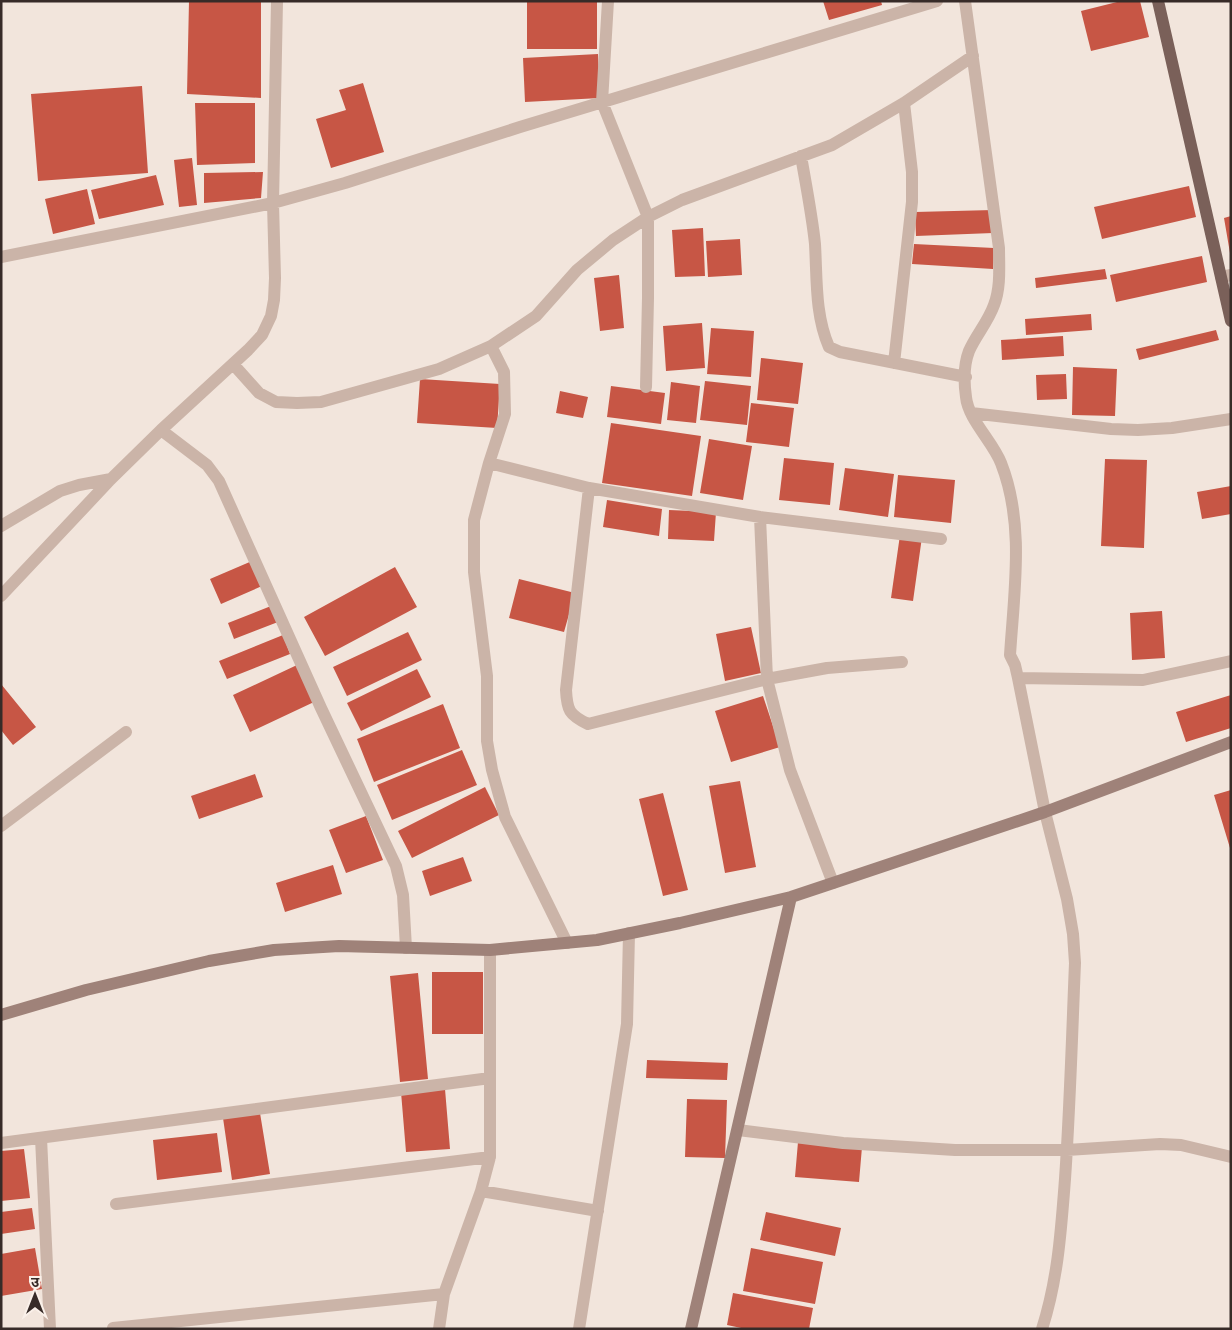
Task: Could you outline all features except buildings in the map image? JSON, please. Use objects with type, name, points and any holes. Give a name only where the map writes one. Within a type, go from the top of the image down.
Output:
[{"type":"main road","points":[[1158,1],[1226,276],[1231,321]]},
{"type":"main road","points":[[1,1016],[86,990],[209,961],[274,950],[339,946],[490,950],[597,940],[791,897],[1045,812],[1231,742]]},
{"type":"main road","points":[[691,1329],[791,897]]},
{"type":"street","points":[[1,596],[111,479],[262,335],[271,316],[275,278],[273,203],[277,1]]},
{"type":"street","points":[[608,1],[602,102],[648,217],[646,387]]},
{"type":"street","points":[[1,257],[273,203],[345,183],[602,102],[937,1]]},
{"type":"street","points":[[965,1],[999,248],[998,283],[995,303],[989,318],[969,351],[966,362],[966,398],[971,413],[1001,462],[1014,511],[1017,540],[1010,655],[1015,664],[1045,812],[1067,899],[1073,934],[1075,963],[1067,1150],[1059,1250],[1051,1299],[1042,1329]]},
{"type":"street","points":[[233,364],[259,393],[276,402],[296,403],[321,402],[439,369],[491,346],[536,316],[577,270],[613,240],[648,217],[682,200],[832,144],[904,102],[973,56]]},
{"type":"street","points":[[894,362],[912,202],[912,172],[904,102]]},
{"type":"street","points":[[802,156],[814,242],[819,316],[829,347],[840,352],[966,377]]},
{"type":"street","points":[[491,346],[504,372],[506,414],[489,463],[474,520],[474,572],[487,676],[487,741],[492,770],[506,817],[567,943]]},
{"type":"street","points":[[971,413],[1112,429],[1138,430],[1172,428],[1231,419]]},
{"type":"street","points":[[161,430],[201,459],[219,481],[321,708],[396,866],[403,895],[406,948]]},
{"type":"street","points":[[489,463],[590,488],[760,517],[941,539]]},
{"type":"street","points":[[1,526],[60,491],[111,479]]},
{"type":"street","points":[[590,488],[566,690],[570,712],[576,718],[588,724],[767,679],[827,668],[902,662]]},
{"type":"street","points":[[760,517],[767,679],[790,770],[833,883]]},
{"type":"street","points":[[1018,678],[1143,680],[1231,661]]},
{"type":"street","points":[[1,826],[126,732]]},
{"type":"street","points":[[579,1329],[627,1024],[629,933]]},
{"type":"street","points":[[439,1329],[444,1294],[481,1191],[490,1157],[490,950]]},
{"type":"street","points":[[1,1143],[490,1078]]},
{"type":"street","points":[[738,1130],[910,1148],[1067,1150],[1160,1144],[1181,1145],[1231,1156]]},
{"type":"street","points":[[41,1138],[50,1329]]},
{"type":"street","points":[[116,1204],[490,1157]]},
{"type":"street","points":[[481,1191],[598,1211]]},
{"type":"street","points":[[113,1328],[444,1294]]}]
